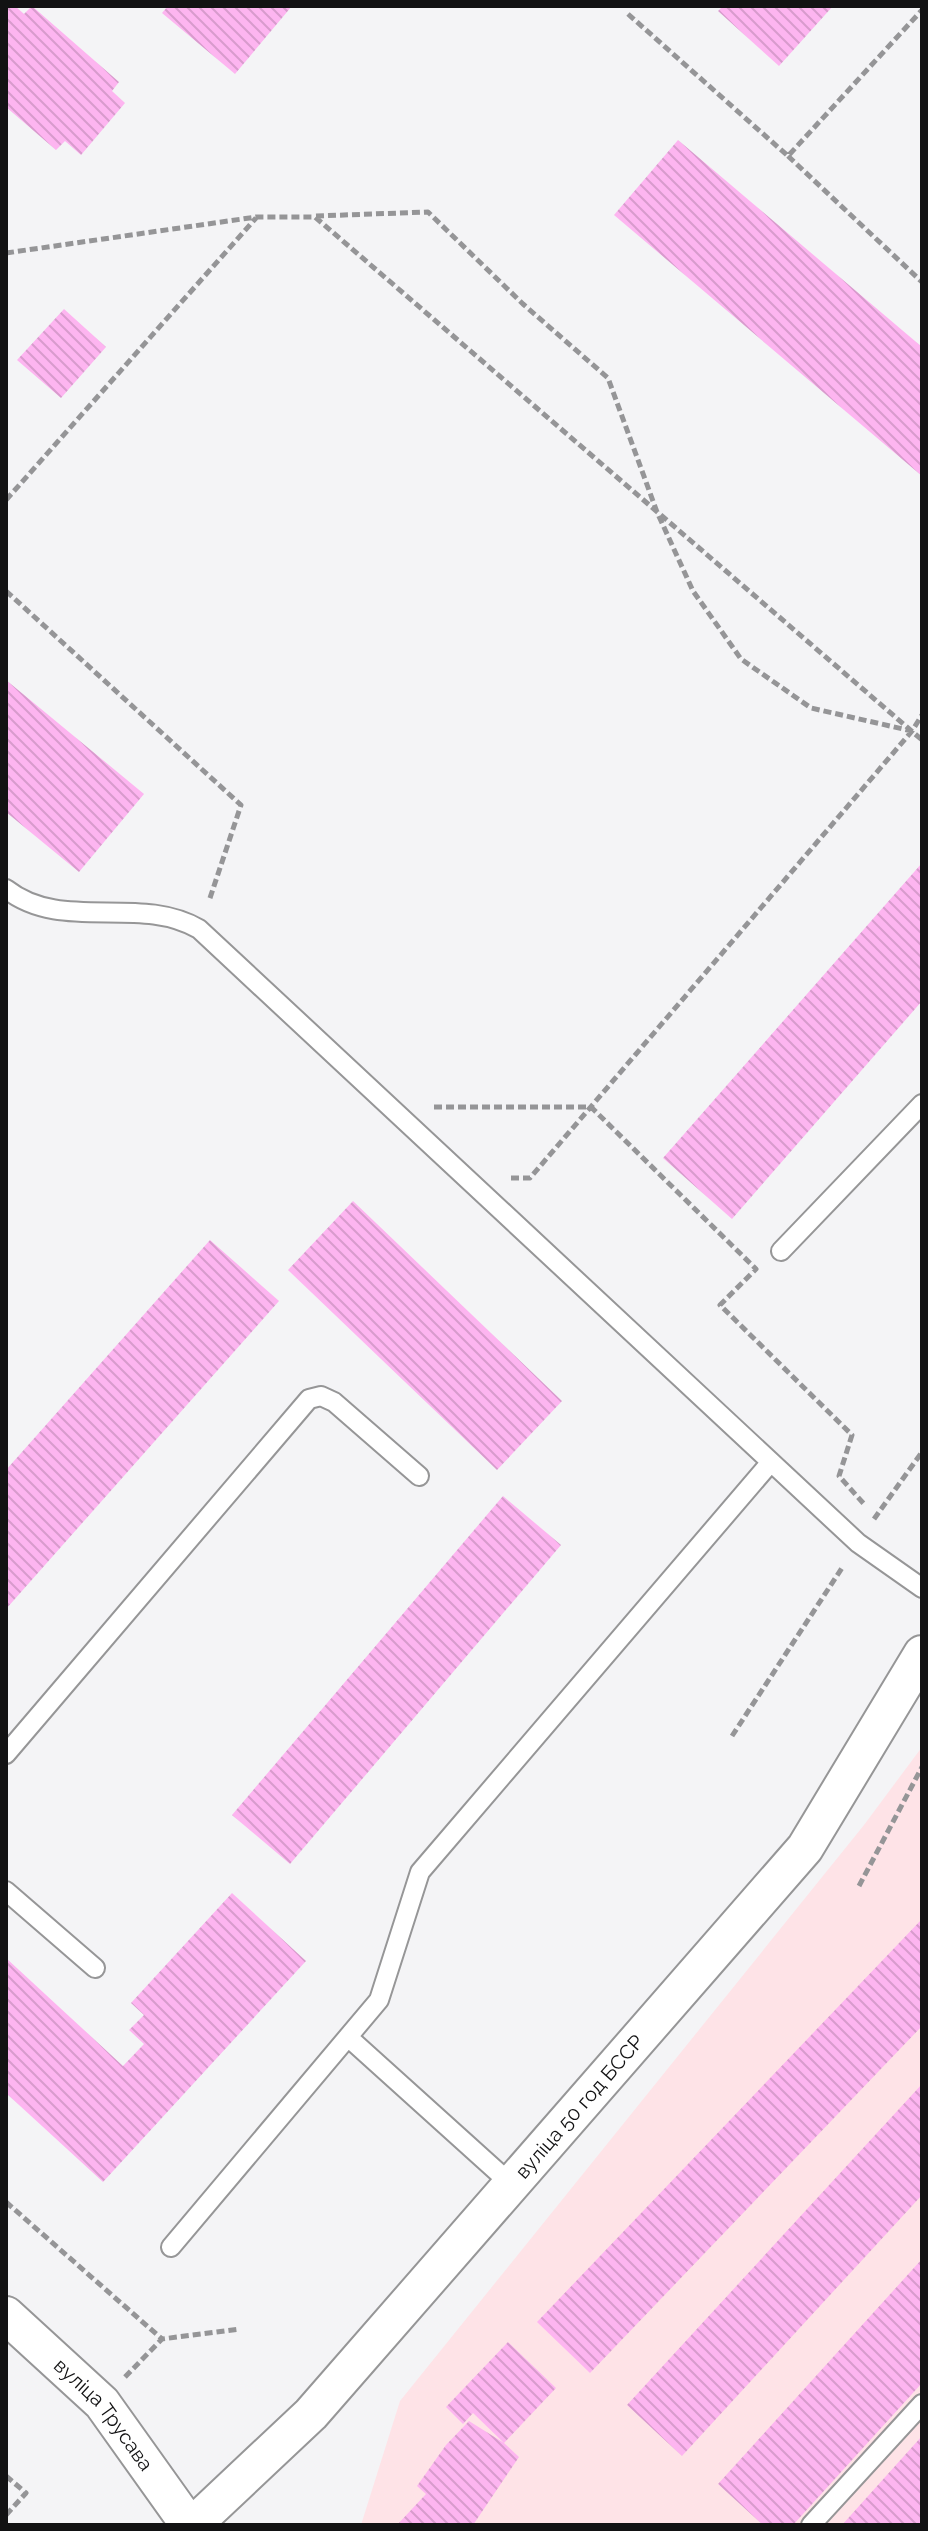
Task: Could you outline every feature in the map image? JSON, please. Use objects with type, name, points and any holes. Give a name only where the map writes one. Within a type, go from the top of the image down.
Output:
[{"type":"street","name":"вуліца 50 год БССР","points":[[191,2525],[311,2414],[805,1848],[922,1654]]},
{"type":"street","name":"вуліца Трусава","points":[[6,2315],[102,2403],[191,2525]]},
{"type":"lane","points":[[6,889],[39,907],[154,912],[179,917],[199,929],[858,1543],[922,1588]]},
{"type":"lane","points":[[781,1251],[922,1104]]},
{"type":"lane","points":[[6,1754],[309,1399],[321,1396],[334,1402],[419,1476]]},
{"type":"lane","points":[[171,2247],[379,2000],[420,1872],[771,1462]]},
{"type":"lane","points":[[6,1891],[95,1968]]},
{"type":"lane","points":[[348,2037],[511,2184]]},
{"type":"lane","points":[[811,2525],[922,2404]]},
{"type":"path","points":[[788,156],[922,10]]},
{"type":"path","points":[[628,14],[788,156],[922,282]]},
{"type":"path","points":[[6,253],[256,217],[428,212],[523,304],[608,378],[657,512],[693,591],[741,659],[811,708],[912,731]]},
{"type":"path","points":[[6,500],[256,217]]},
{"type":"path","points":[[315,217],[922,740]]},
{"type":"path","points":[[6,591],[241,805],[199,929]]},
{"type":"path","points":[[499,1178],[530,1178],[912,731],[922,715]]},
{"type":"path","points":[[441,1119],[433,1106],[591,1107],[756,1269],[720,1305],[852,1435],[839,1476],[875,1517]]},
{"type":"path","points":[[732,1736],[875,1517],[922,1452]]},
{"type":"path","points":[[859,1886],[922,1767]]},
{"type":"path","points":[[6,2202],[162,2339]]},
{"type":"path","points":[[119,2383],[162,2339],[240,2329]]},
{"type":"path","points":[[6,2476],[26,2493],[6,2515]]},
{"type":"shaded area","points":[[922,1747],[922,2525],[361,2525],[400,2401],[864,1825]]},
{"type":"building","points":[[6,6],[15,6],[24,14],[32,6],[119,82],[112,91],[125,103],[81,155],[65,141],[56,150],[6,107]]},
{"type":"building","points":[[168,6],[292,6],[235,74],[162,13]]},
{"type":"building","points":[[723,6],[833,6],[779,66],[718,11]]},
{"type":"building","points":[[678,140],[922,347],[922,476],[614,215]]},
{"type":"building","points":[[64,309],[106,347],[61,398],[17,360]]},
{"type":"building","points":[[6,680],[144,794],[79,872],[6,812]]},
{"type":"building","points":[[922,863],[922,1001],[732,1219],[663,1158]]},
{"type":"building","points":[[353,1201],[562,1401],[497,1470],[288,1270]]},
{"type":"building","points":[[210,1240],[279,1301],[6,1609],[6,1470]]},
{"type":"building","points":[[503,1496],[561,1545],[290,1864],[232,1815]]},
{"type":"building","points":[[232,1893],[306,1961],[103,2182],[6,2093],[6,1958],[123,2066],[144,2044],[129,2030],[144,2015],[131,2003]]},
{"type":"building","points":[[922,1919],[922,2026],[590,2373],[537,2322]]},
{"type":"building","points":[[922,2084],[922,2195],[682,2456],[627,2405]]},
{"type":"building","points":[[922,2259],[922,2383],[793,2525],[763,2525],[718,2484]]},
{"type":"building","points":[[508,2342],[556,2388],[504,2443],[473,2413],[463,2424],[446,2407]]},
{"type":"building","points":[[469,2421],[504,2443],[519,2457],[473,2525],[397,2525],[426,2494],[417,2486],[446,2445]]},
{"type":"building","points":[[922,2436],[922,2525],[842,2525]]}]
